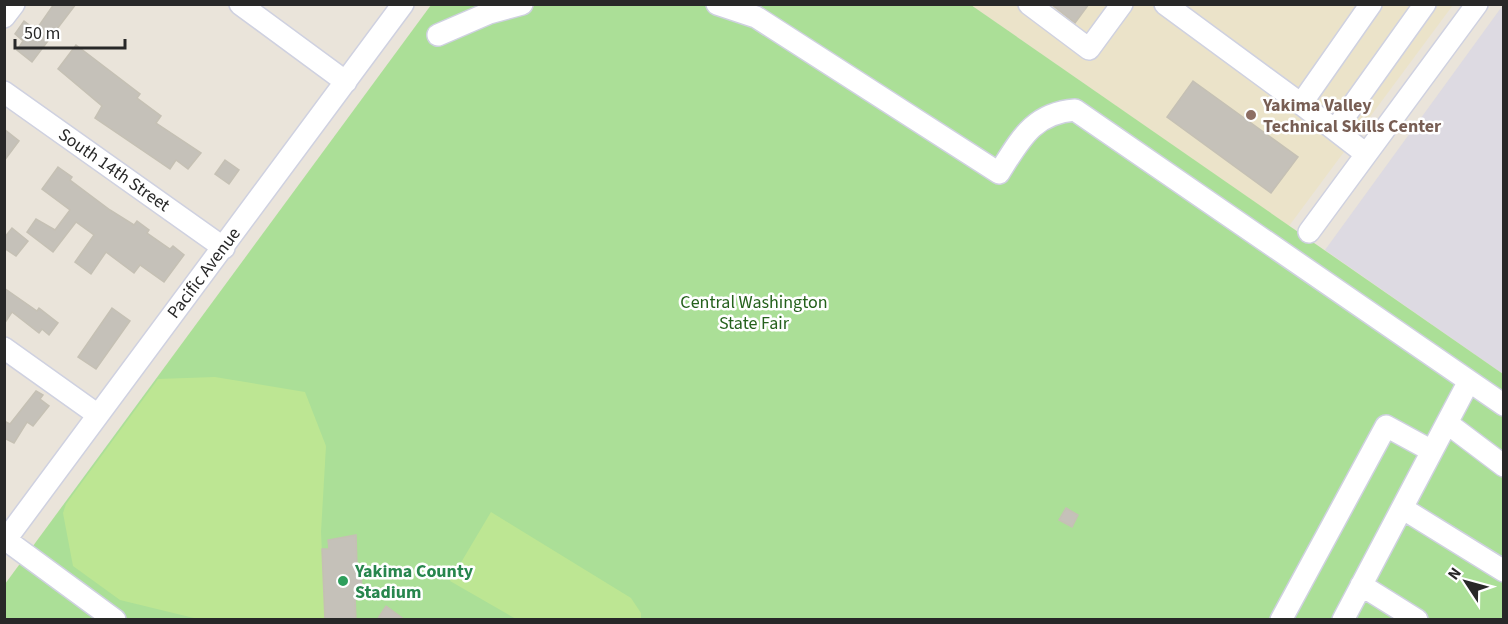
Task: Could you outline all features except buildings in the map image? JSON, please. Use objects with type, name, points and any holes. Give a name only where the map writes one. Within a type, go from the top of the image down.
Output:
[{"type":"street","points":[[4,17],[14,4]]},
{"type":"street","points":[[240,4],[346,82]]},
{"type":"street","name":"Pacific Avenue","points":[[5,541],[403,4]]},
{"type":"street","points":[[438,35],[483,9],[522,4]]},
{"type":"street","points":[[717,4],[756,17],[999,172],[1033,126],[1055,112],[1075,110],[1503,405]]},
{"type":"street","points":[[1029,4],[1089,49],[1122,4]]},
{"type":"street","points":[[1165,4],[1366,154]]},
{"type":"street","points":[[1300,104],[1371,4]]},
{"type":"street","points":[[1335,130],[1425,4]]},
{"type":"street","points":[[1309,232],[1477,4]]},
{"type":"street","name":"South 14th Street","points":[[4,92],[224,248]]},
{"type":"street","points":[[4,348],[98,415]]},
{"type":"street","points":[[1343,620],[1469,381]]},
{"type":"street","points":[[1447,423],[1503,466]]},
{"type":"street","points":[[1281,620],[1386,426],[1432,452]]},
{"type":"street","points":[[1402,508],[1503,570]]},
{"type":"street","points":[[5,541],[115,620]]},
{"type":"street","points":[[1361,585],[1416,620]]},
{"type":"shaded area","name":"Yakima Valley Technical Skills Center","points":[[971,5],[1453,5],[1289,226]]},
{"type":"shaded area","points":[[1503,5],[1503,374],[1325,250]]},
{"type":"green space","name":"Central Washington State Fair","points":[[431,5],[971,5],[1503,374],[1503,619],[5,620],[5,584]]},
{"type":"green space","points":[[215,377],[305,392],[326,446],[321,532],[325,619],[198,619],[120,600],[73,566],[63,513],[66,504],[158,379]]},
{"type":"green space","points":[[491,512],[631,598],[641,613],[641,619],[516,619],[450,581]]},
{"type":"place","name":"Yakima Valley Technical Skills Center","points":[[1251,115]]},
{"type":"place","name":"Yakima County Stadium","points":[[343,581]]}]
